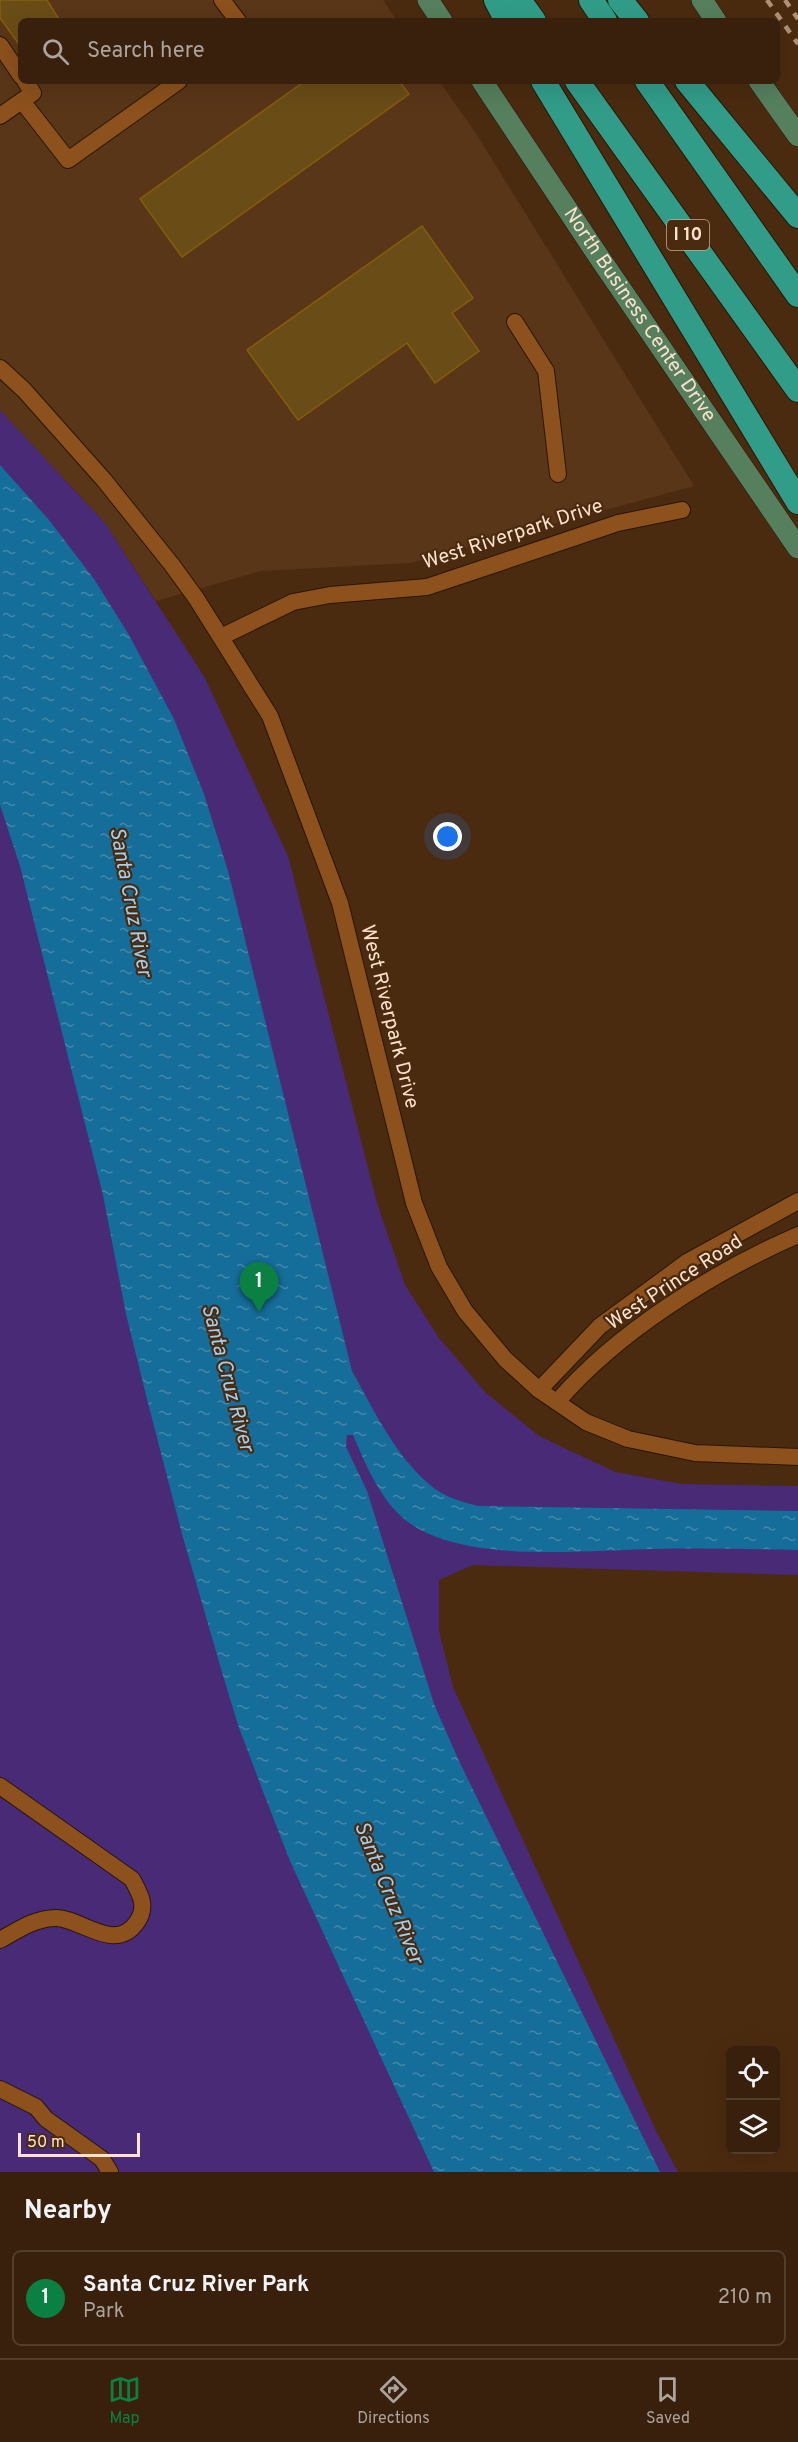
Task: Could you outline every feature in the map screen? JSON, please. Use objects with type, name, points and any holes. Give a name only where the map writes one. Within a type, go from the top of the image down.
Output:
[{"type":"highway","points":[[496,0],[505,18]]},
{"type":"highway","points":[[519,0],[532,18]]},
{"type":"highway","points":[[591,0],[603,18]]},
{"type":"highway","points":[[620,0],[635,18]]},
{"type":"highway","points":[[545,84],[798,502]]},
{"type":"highway","name":"I 10","points":[[579,84],[798,390]]},
{"type":"highway","points":[[649,84],[798,296]]},
{"type":"highway","points":[[689,84],[798,216]]},
{"type":"main road","points":[[428,0],[440,18]]},
{"type":"main road","points":[[702,0],[715,18]]},
{"type":"main road","name":"North Business Center Drive","points":[[484,84],[798,548]]},
{"type":"main road","points":[[761,84],[798,136]]},
{"type":"street","points":[[222,0],[236,18]]},
{"type":"street","points":[[0,45],[18,72]]},
{"type":"street","points":[[0,117],[33,93],[27,84]]},
{"type":"street","points":[[22,101],[68,160],[175,84]]},
{"type":"street","points":[[515,322],[546,371],[558,474]]},
{"type":"street","name":"West Riverpark Drive","points":[[0,368],[24,390],[104,480],[172,564],[270,716],[340,903],[414,1203],[439,1267],[465,1311],[486,1338],[539,1390],[586,1422],[628,1439],[695,1453],[798,1458]]},
{"type":"street","name":"West Riverpark Drive","points":[[221,637],[293,602],[330,595],[428,587],[618,523],[682,510]]},
{"type":"street","name":"West Prince Road","points":[[539,1390],[600,1326],[687,1262],[798,1201]]},
{"type":"street","name":"West Prince Road","points":[[557,1402],[582,1372],[643,1324],[699,1288],[773,1246],[798,1235]]},
{"type":"street","points":[[0,1786],[132,1879],[143,1899],[141,1915],[133,1927],[117,1935],[96,1932],[59,1918],[40,1919],[0,1940]]},
{"type":"street","points":[[0,2089],[36,2107],[46,2119],[102,2159],[110,2172]]},
{"type":"shaded area","points":[[0,0],[383,0],[395,18],[18,18],[18,84],[441,84],[477,135],[694,486],[410,563],[261,571],[156,601],[105,523],[0,410]]},
{"type":"shaded area","points":[[0,410],[105,523],[205,678],[288,856],[377,1203],[405,1285],[439,1338],[486,1393],[539,1436],[615,1472],[682,1484],[798,1486],[798,1575],[473,1565],[439,1580],[439,1631],[453,1687],[656,2131],[678,2172],[0,2172]]},
{"type":"water","name":"Santa Cruz River","points":[[0,465],[49,520],[94,579],[129,635],[174,719],[204,794],[228,871],[352,1371],[398,1450],[421,1477],[435,1489],[450,1497],[478,1506],[798,1511],[798,1550],[653,1549],[526,1552],[461,1544],[432,1535],[398,1514],[375,1482],[353,1435],[347,1435],[346,1447],[367,1491],[434,1704],[459,1761],[660,2172],[434,2172],[290,1861],[264,1794],[238,1725],[182,1534],[126,1314],[103,1195],[20,866],[0,805]]},
{"type":"building","points":[[0,0],[47,0],[58,18],[18,18],[18,43],[0,18]]},
{"type":"building","points":[[301,84],[401,84],[409,94],[182,257],[140,199]]},
{"type":"building","points":[[422,226],[473,298],[452,313],[479,351],[435,383],[407,343],[298,420],[247,350]]},
{"type":"railway","points":[[767,0],[780,18]]},
{"type":"railway","points":[[785,0],[798,19]]},
{"type":"railway","points":[[780,18],[798,44]]},
{"type":"place","name":"Santa Cruz River Park","points":[[259,1312]]}]
